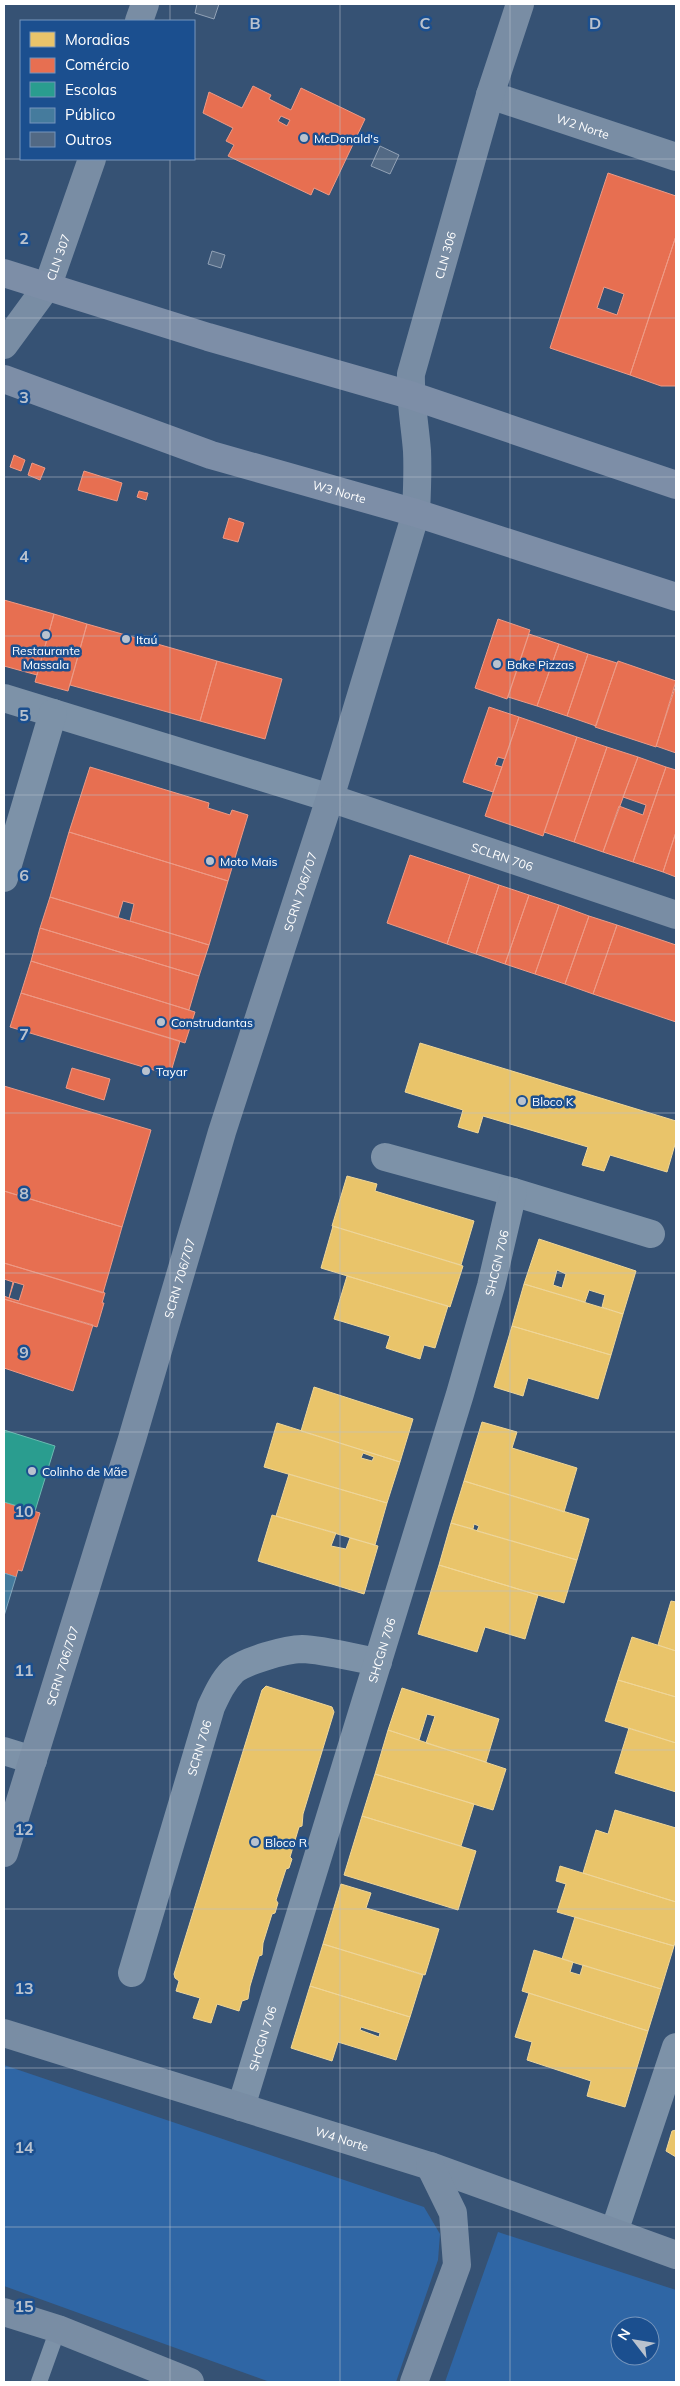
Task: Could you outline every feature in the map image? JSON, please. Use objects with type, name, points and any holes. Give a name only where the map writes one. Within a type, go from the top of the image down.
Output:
[{"type":"main road","points":[[139,20],[145,4]]},
{"type":"main road","name":"CLN 306","points":[[416,513],[418,479],[410,394],[411,374],[490,95],[520,4]]},
{"type":"main road","name":"W2 Norte","points":[[490,95],[676,157]]},
{"type":"main road","name":"CLN 307","points":[[4,346],[48,285],[92,160]]},
{"type":"main road","points":[[4,273],[48,285],[208,338],[410,394],[676,485]]},
{"type":"main road","name":"W3 Norte","points":[[4,379],[211,455],[416,513],[676,596]]},
{"type":"main road","name":"SCRN 706/707","points":[[4,1853],[132,1439],[222,1132],[330,798],[416,513]]},
{"type":"main road","name":"SCLRN 706","points":[[330,798],[676,915]]},
{"type":"main road","name":"W4 Norte","points":[[4,2033],[430,2166],[676,2255]]},
{"type":"main road","points":[[414,2382],[457,2265],[453,2213],[430,2166]]},
{"type":"main road","points":[[4,2312],[58,2329],[190,2382]]},
{"type":"street","points":[[4,698],[330,798]]},
{"type":"street","points":[[4,878],[53,713]]},
{"type":"street","points":[[385,1157],[513,1192],[651,1234]]},
{"type":"street","name":"SHCGN 706","points":[[241,2107],[491,1286],[513,1192]]},
{"type":"street","name":"SCRN 706","points":[[132,1973],[211,1707],[221,1687],[234,1671],[245,1664],[268,1656],[301,1649],[378,1662]]},
{"type":"street","points":[[4,1751],[33,1760]]},
{"type":"street","points":[[614,2232],[676,2047]]},
{"type":"lane","points":[[40,2382],[58,2329]]},
{"type":"shaded area","points":[[4,2065],[424,2207],[440,2234],[438,2260],[396,2382],[270,2382],[4,2286]]},
{"type":"shaded area","points":[[498,2232],[676,2290],[676,2382],[445,2382]]},
{"type":"building: Moradias","name":"Bloco K","points":[[420,1043],[676,1121],[676,1141],[667,1172],[610,1155],[604,1171],[582,1165],[588,1147],[483,1116],[478,1133],[458,1127],[463,1110],[405,1092]]},
{"type":"building: Moradias","points":[[347,1176],[377,1184],[375,1191],[474,1221],[461,1265],[332,1226]]},
{"type":"building: Moradias","points":[[333,1226],[463,1266],[450,1307],[321,1268]]},
{"type":"building: Moradias","points":[[539,1239],[636,1271],[623,1314],[602,1307],[605,1295],[589,1290],[585,1302],[524,1284]],"holes":[[[557,1270],[566,1274],[562,1288],[553,1285]]]},
{"type":"building: Moradias","points":[[347,1276],[448,1306],[435,1348],[424,1345],[420,1359],[386,1348],[390,1336],[334,1319]]},
{"type":"building: Moradias","points":[[524,1284],[623,1314],[611,1355],[512,1326]]},
{"type":"building: Moradias","points":[[512,1326],[611,1355],[598,1399],[528,1378],[523,1396],[494,1387]]},
{"type":"building: Moradias","points":[[314,1387],[413,1419],[400,1462],[301,1431]]},
{"type":"building: Moradias","points":[[482,1422],[517,1432],[512,1448],[577,1468],[564,1512],[464,1481]]},
{"type":"building: Moradias","points":[[277,1423],[400,1462],[387,1503],[264,1467]],"holes":[[[363,1453],[374,1457],[372,1461],[361,1458]]]},
{"type":"building: Moradias","points":[[289,1474],[387,1503],[375,1545],[276,1516]]},
{"type":"building: Moradias","points":[[464,1481],[589,1519],[577,1560],[477,1531],[479,1526],[474,1524],[473,1529],[451,1523]]},
{"type":"building: Moradias","points":[[272,1515],[336,1533],[331,1546],[346,1549],[350,1538],[378,1546],[364,1594],[258,1561]]},
{"type":"building: Moradias","points":[[451,1523],[577,1560],[564,1603],[439,1565]]},
{"type":"building: Moradias","points":[[439,1565],[538,1595],[525,1639],[485,1627],[477,1652],[418,1634]]},
{"type":"building: Moradias","points":[[671,1601],[676,1602],[676,1651],[658,1645]]},
{"type":"building: Moradias","points":[[632,1637],[676,1651],[676,1697],[618,1680]]},
{"type":"building: Moradias","points":[[618,1680],[676,1697],[676,1743],[605,1721]]},
{"type":"building: Moradias","name":"Bloco R","points":[[266,1686],[332,1707],[334,1712],[303,1814],[302,1826],[299,1827],[290,1857],[292,1859],[289,1868],[286,1869],[276,1900],[278,1903],[275,1913],[272,1914],[263,1943],[262,1955],[259,1956],[250,1986],[248,1999],[242,2001],[239,2011],[217,2004],[211,2023],[193,2018],[200,1998],[176,1991],[179,1981],[175,1978],[174,1974],[262,1690]]},
{"type":"building: Moradias","points":[[402,1688],[499,1719],[486,1762],[426,1743],[435,1716],[427,1714],[419,1740],[388,1730]]},
{"type":"building: Moradias","points":[[629,1728],[676,1743],[676,1792],[615,1773]]},
{"type":"building: Moradias","points":[[388,1730],[506,1769],[493,1810],[375,1774]]},
{"type":"building: Moradias","points":[[375,1774],[474,1804],[461,1846],[362,1816]]},
{"type":"building: Moradias","points":[[615,1810],[676,1828],[676,1902],[583,1873],[596,1830],[608,1834]]},
{"type":"building: Moradias","points":[[362,1816],[476,1851],[458,1910],[344,1875]]},
{"type":"building: Moradias","points":[[560,1866],[676,1902],[676,1939],[674,1946],[557,1912],[566,1884],[556,1881]]},
{"type":"building: Moradias","points":[[341,1884],[371,1893],[366,1908],[439,1929],[425,1975],[323,1944]]},
{"type":"building: Moradias","points":[[575,1917],[674,1946],[661,1989],[562,1959]]},
{"type":"building: Moradias","points":[[323,1944],[423,1975],[410,2017],[310,1986]]},
{"type":"building: Moradias","points":[[534,1950],[573,1962],[570,1972],[580,1975],[583,1965],[661,1989],[648,2031],[522,1991]]},
{"type":"building: Moradias","points":[[310,1986],[410,2017],[396,2060],[338,2042],[332,2061],[291,2048]],"holes":[[[361,2027],[380,2033],[379,2037],[360,2030]]]},
{"type":"building: Moradias","points":[[529,1993],[648,2031],[625,2107],[587,2096],[591,2081],[527,2060],[532,2042],[515,2037]]},
{"type":"building: Moradias","points":[[676,2130],[676,2157],[666,2151],[672,2131]]},
{"type":"building: Comércio","points":[[253,86],[271,95],[269,99],[291,110],[301,88],[365,119],[329,195],[314,188],[311,195],[228,156],[234,145],[226,141],[233,128],[203,113],[209,92],[242,108]],"holes":[[[281,116],[290,120],[287,126],[278,121]]]},
{"type":"building: Comércio","points":[[608,173],[676,196],[676,236],[630,375],[550,348]],"holes":[[[604,287],[624,294],[617,315],[597,308]]]},
{"type":"building: Comércio","points":[[676,236],[676,386],[661,386],[630,375]]},
{"type":"building: Comércio","points":[[14,455],[25,460],[21,471],[10,467]]},
{"type":"building: Comércio","points":[[32,463],[45,468],[40,480],[28,475]]},
{"type":"building: Comércio","points":[[84,471],[122,483],[117,501],[78,490]]},
{"type":"building: Comércio","points":[[139,491],[148,493],[146,500],[137,497]]},
{"type":"building: Comércio","points":[[229,518],[244,523],[238,542],[223,538]]},
{"type":"building: Comércio","points":[[4,600],[54,614],[37,675],[4,666]]},
{"type":"building: Comércio","points":[[54,614],[87,624],[68,691],[35,682]]},
{"type":"building: Comércio","points":[[498,619],[530,630],[507,699],[475,688]]},
{"type":"building: Comércio","points":[[87,624],[217,661],[200,721],[70,685]]},
{"type":"building: Comércio","points":[[529,634],[559,644],[537,706],[508,697]]},
{"type":"building: Comércio","points":[[559,644],[588,654],[567,716],[537,706]]},
{"type":"building: Comércio","points":[[588,654],[617,663],[596,726],[567,716]]},
{"type":"building: Comércio","points":[[217,661],[282,679],[265,739],[200,721]]},
{"type":"building: Comércio","points":[[618,661],[676,681],[656,747],[595,727]]},
{"type":"building: Comércio","points":[[676,685],[676,753],[656,746]]},
{"type":"building: Comércio","points":[[489,707],[519,717],[505,759],[498,757],[495,765],[502,767],[493,792],[463,782]]},
{"type":"building: Comércio","points":[[519,717],[577,737],[543,836],[485,816]]},
{"type":"building: Comércio","points":[[577,737],[607,747],[574,842],[544,832]]},
{"type":"building: Comércio","points":[[607,747],[638,757],[603,852],[574,842]]},
{"type":"building: Comércio","points":[[638,757],[666,767],[633,862],[603,852],[619,806],[643,815],[646,805],[623,797]]},
{"type":"building: Comércio","points":[[90,767],[209,803],[208,808],[230,815],[232,810],[248,815],[228,881],[69,832]]},
{"type":"building: Comércio","points":[[666,767],[676,770],[676,832],[663,872],[633,862]]},
{"type":"building: Comércio","points":[[69,832],[228,881],[209,945],[130,921],[134,904],[123,901],[118,918],[50,897]]},
{"type":"building: Comércio","points":[[676,832],[676,877],[663,872]]},
{"type":"building: Comércio","points":[[410,855],[470,875],[447,944],[387,923]]},
{"type":"building: Comércio","points":[[470,875],[499,885],[476,954],[447,944]]},
{"type":"building: Comércio","points":[[499,885],[529,895],[505,964],[476,954]]},
{"type":"building: Comércio","points":[[529,895],[559,905],[535,974],[505,964]]},
{"type":"building: Comércio","points":[[50,897],[209,945],[199,976],[40,928]]},
{"type":"building: Comércio","points":[[559,905],[589,916],[565,984],[535,974]]},
{"type":"building: Comércio","points":[[589,916],[617,925],[593,994],[565,984]]},
{"type":"building: Comércio","points":[[617,925],[676,945],[676,1022],[593,994]]},
{"type":"building: Comércio","points":[[40,928],[199,976],[189,1010],[31,961]]},
{"type":"building: Comércio","points":[[31,961],[195,1012],[185,1043],[21,993]]},
{"type":"building: Comércio","points":[[21,993],[180,1041],[170,1075],[10,1027]]},
{"type":"building: Comércio","points":[[72,1068],[110,1079],[104,1100],[66,1088]]},
{"type":"building: Comércio","points":[[4,1086],[151,1130],[122,1227],[4,1191]]},
{"type":"building: Comércio","points":[[4,1191],[122,1227],[103,1293],[4,1263]]},
{"type":"building: Comércio","points":[[4,1263],[105,1293],[97,1327],[4,1299],[4,1296],[9,1298],[13,1282],[4,1279]],"holes":[[[14,1282],[24,1285],[19,1301],[9,1298]]]},
{"type":"building: Comércio","points":[[4,1299],[93,1325],[73,1391],[4,1368]]},
{"type":"building: Comércio","points":[[4,1502],[40,1513],[22,1571],[18,1570],[16,1577],[4,1573]]},
{"type":"building: Escolas","points":[[4,1430],[55,1446],[35,1511],[4,1502]]},
{"type":"building: Público","points":[[4,1573],[16,1577],[4,1616]]},
{"type":"building: Outros","points":[[197,4],[219,4],[214,19],[195,13]]},
{"type":"building: Outros","points":[[380,146],[399,155],[390,174],[371,166]]},
{"type":"building: Outros","points":[[212,251],[225,255],[221,268],[208,264]]},
{"type":"place","name":"McDonald's","points":[[304,138]]},
{"type":"place","name":"Restaurante Massala","points":[[46,635]]},
{"type":"place","name":"Itaú","points":[[126,639]]},
{"type":"place","name":"Bake Pizzas","points":[[497,664]]},
{"type":"place","name":"Moto Mais","points":[[210,861]]},
{"type":"place","name":"Construdantas","points":[[161,1022]]},
{"type":"place","name":"Tayar","points":[[146,1071]]},
{"type":"place","name":"Bloco K","points":[[522,1101]]},
{"type":"place","name":"Colinho de Mãe","points":[[32,1471]]},
{"type":"place","name":"Bloco R","points":[[255,1842]]}]
